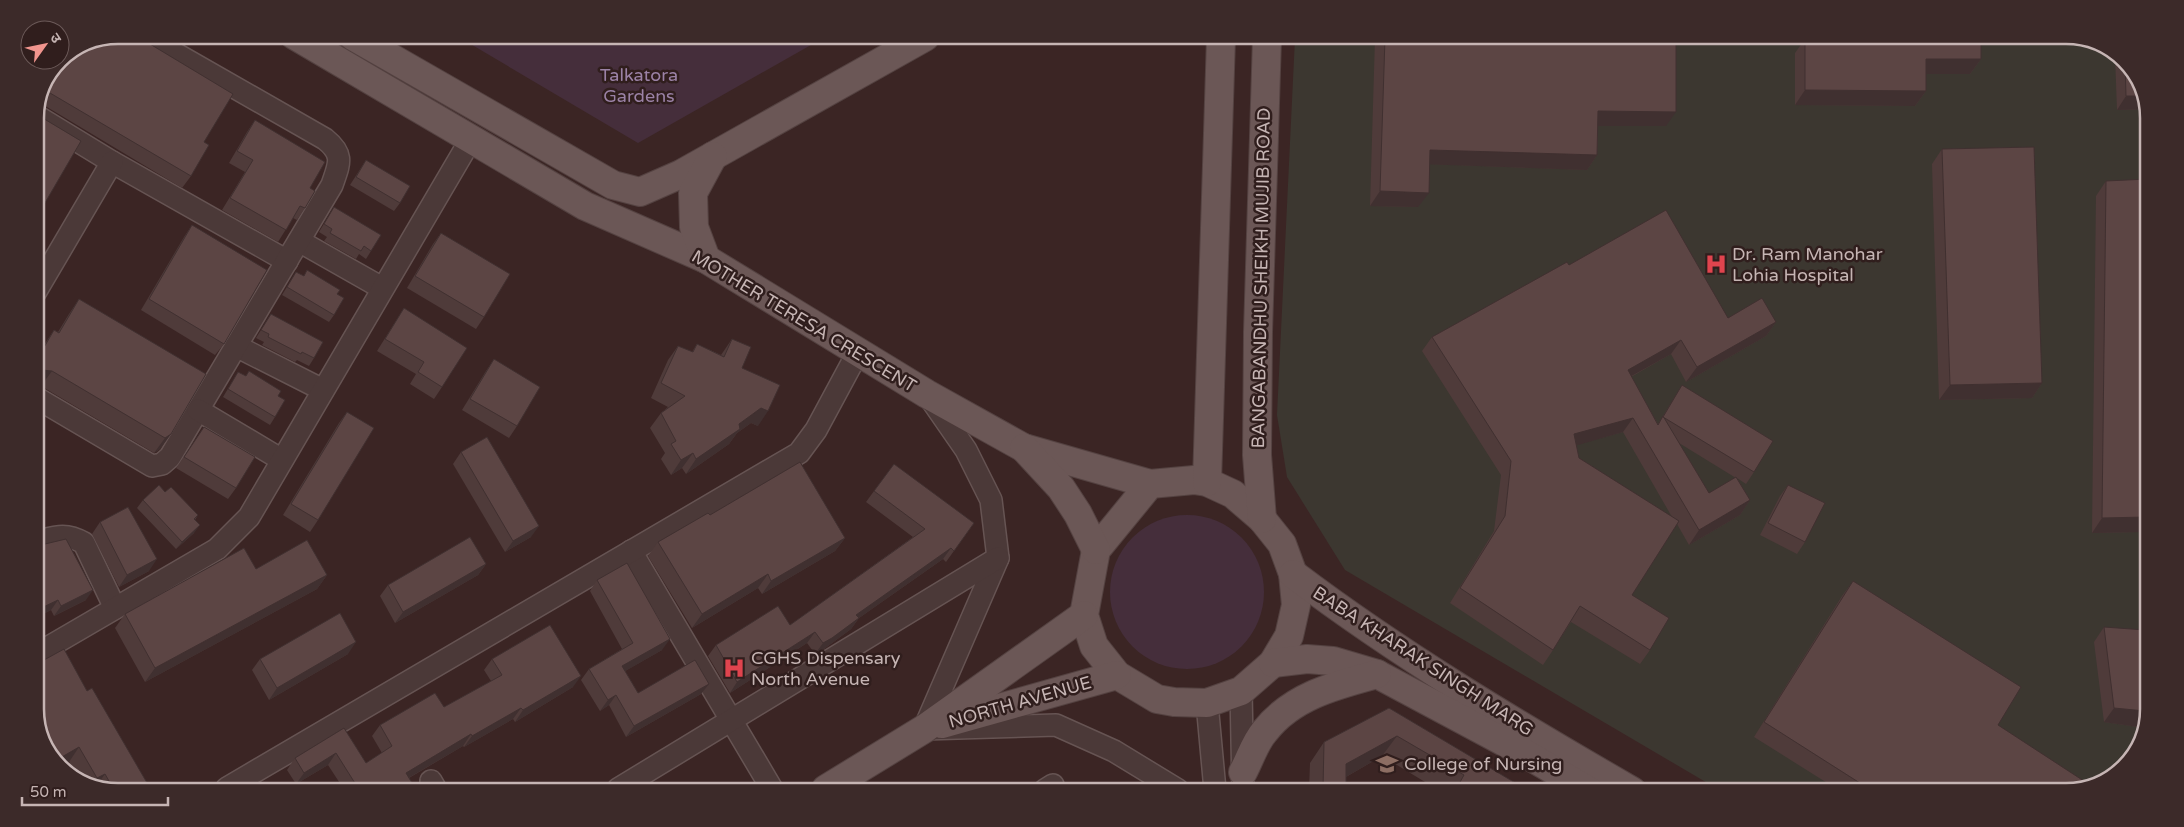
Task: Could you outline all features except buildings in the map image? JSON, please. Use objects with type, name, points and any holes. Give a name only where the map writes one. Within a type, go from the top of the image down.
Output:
[{"type":"main road","name":"MOTHER TERESA CRESCENT","points":[[309,44],[585,206],[706,259],[927,394],[1024,448],[1150,484]]},
{"type":"main road","points":[[367,44],[613,185],[640,192],[681,174],[913,44]]},
{"type":"main road","points":[[1207,482],[1222,44]]},
{"type":"main road","name":"BANGABANDHU SHEIKH MUJIB ROAD","points":[[1262,519],[1258,426],[1267,44]]},
{"type":"main road","points":[[706,259],[694,227],[693,193],[713,156]]},
{"type":"main road","name":"MOTHER TERESA CRESCENT","points":[[1024,448],[1061,488],[1078,514],[1096,550]]},
{"type":"main road","points":[[1194,480],[1207,482],[1233,494],[1262,519],[1282,544],[1293,574],[1296,605],[1289,636],[1273,663],[1241,691],[1207,703],[1174,702],[1157,699],[1117,676],[1094,646],[1084,615],[1096,550],[1150,484],[1194,480]]},
{"type":"main road","name":"BABA KHARAK SINGH MARG","points":[[1293,574],[1383,638],[1528,731],[1618,783]]},
{"type":"main road","name":"NORTH AVENUE","points":[[836,783],[924,730],[1084,615]]},
{"type":"main road","name":"BABA KHARAK SINGH MARG","points":[[1273,663],[1307,659],[1333,661],[1376,674],[1521,751],[1575,783]]},
{"type":"main road","points":[[1243,781],[1263,732],[1292,704],[1343,683],[1376,674]]},
{"type":"main road","name":"NORTH AVENUE","points":[[924,730],[1117,676]]},
{"type":"street","points":[[44,402],[152,466],[162,464],[170,457],[332,185],[339,165],[339,155],[334,146],[160,44]]},
{"type":"street","points":[[44,120],[112,162],[287,261]]},
{"type":"street","points":[[44,650],[217,549],[249,517],[471,139]]},
{"type":"street","points":[[44,278],[112,162]]},
{"type":"street","points":[[298,241],[382,288]]},
{"type":"street","points":[[236,346],[323,390]]},
{"type":"street","points":[[236,783],[799,453],[816,430],[858,352]]},
{"type":"street","points":[[927,394],[966,450],[991,500],[998,558],[924,730],[1056,725],[1114,751],[1167,783]]},
{"type":"street","points":[[198,410],[282,460]]},
{"type":"street","points":[[44,540],[64,535],[74,537],[84,543],[115,608]]},
{"type":"street","points":[[631,551],[768,783]]},
{"type":"street","points":[[628,783],[998,558]]},
{"type":"street","points":[[1241,691],[1243,781]]},
{"type":"street","points":[[1207,703],[1213,783]]},
{"type":"shaded area","name":"Dr. Ram Manohar Lohia Hospital","points":[[1295,44],[2066,44],[2081,45],[2107,56],[2125,73],[2135,89],[2140,113],[2140,709],[2139,724],[2130,746],[2115,765],[2099,776],[2081,782],[2066,783],[1707,783],[1345,570],[1287,477],[1277,415]]},
{"type":"green space","name":"Talkatora Gardens","points":[[471,44],[813,44],[638,143]]},
{"type":"green space","points":[[1187,515],[1216,521],[1230,528],[1241,538],[1251,549],[1258,563],[1264,592],[1258,621],[1251,635],[1241,646],[1230,656],[1216,663],[1187,669],[1158,663],[1144,656],[1133,646],[1123,635],[1116,621],[1110,592],[1116,563],[1123,549],[1133,538],[1144,528],[1158,521]]},
{"type":"place","name":"Dr. Ram Manohar Lohia Hospital","points":[[1716,264]]},
{"type":"place","name":"CGHS Dispensary North Avenue","points":[[734,668]]},
{"type":"place","name":"College of Nursing","points":[[1387,764]]}]
